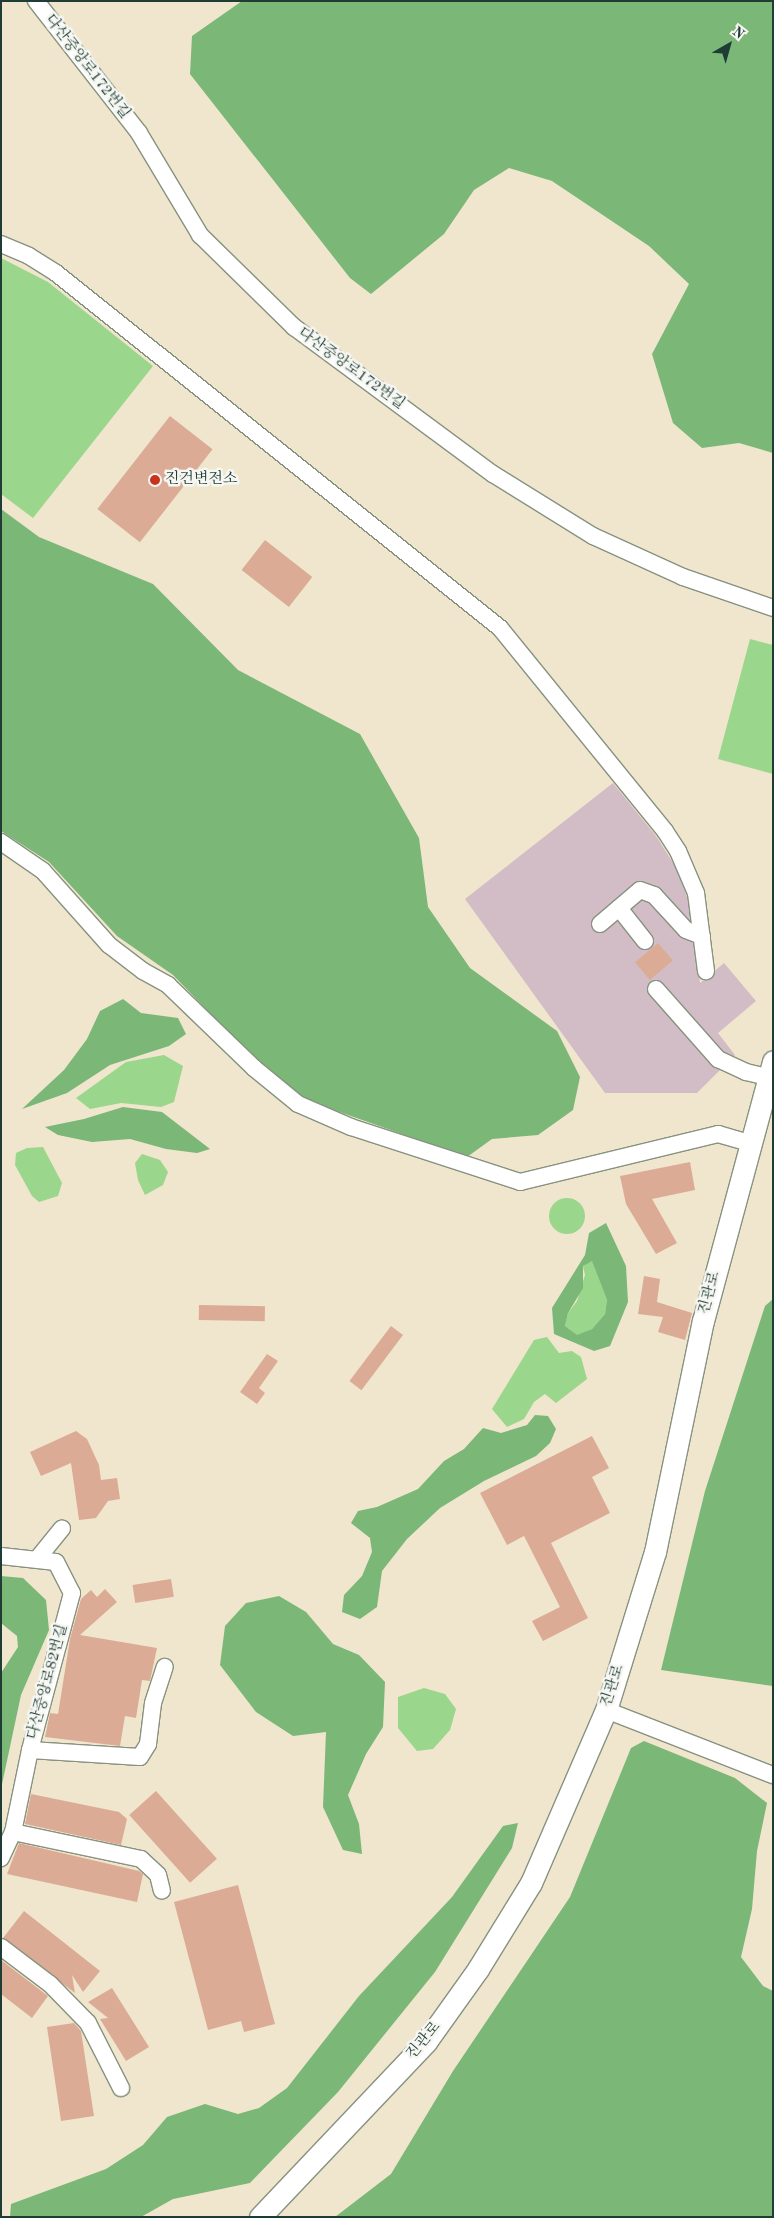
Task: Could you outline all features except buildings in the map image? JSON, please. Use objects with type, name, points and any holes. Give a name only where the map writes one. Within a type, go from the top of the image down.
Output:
[{"type":"main road","name":"진관로","points":[[260,2217],[426,2042],[478,1969],[531,1883],[606,1710],[655,1552],[703,1321],[770,1069]]},
{"type":"street","name":"다산중앙로172번길","points":[[36,1],[139,133],[200,235],[294,327],[493,474],[594,536],[683,577],[773,608]]},
{"type":"street","points":[[1,244],[29,256],[56,273],[500,628],[665,831],[687,868],[696,893],[706,972]]},
{"type":"street","points":[[1,842],[43,871],[109,945],[143,971],[168,985],[254,1068],[298,1104],[351,1127],[520,1182],[718,1134],[750,1143]]},
{"type":"street","points":[[600,924],[640,890],[654,895],[686,930],[702,936]]},
{"type":"street","points":[[620,908],[645,941]]},
{"type":"street","points":[[656,989],[718,1060],[746,1072],[770,1069]]},
{"type":"street","points":[[38,1558],[62,1528]]},
{"type":"street","name":"다산중앙로82번길","points":[[1,1556],[38,1558],[56,1562],[72,1593],[30,1750],[13,1832],[1,1858]]},
{"type":"street","points":[[30,1750],[68,1750],[118,1758],[140,1757],[148,1744],[153,1703],[165,1667]]},
{"type":"street","points":[[606,1710],[773,1775]]},
{"type":"street","points":[[13,1832],[142,1859],[158,1875],[162,1890]]},
{"type":"street","points":[[1,1947],[50,1984],[88,2023],[121,2088]]},
{"type":"shaded area","points":[[613,783],[656,836],[679,872],[693,916],[700,983],[724,963],[756,1001],[718,1033],[735,1055],[697,1093],[605,1093],[465,899]]},
{"type":"green space","points":[[242,1],[773,1],[773,453],[739,443],[702,448],[673,423],[652,354],[689,284],[649,246],[552,181],[509,168],[474,190],[444,234],[371,294],[350,278],[190,74],[192,36]]},
{"type":"green space","points":[[1,258],[48,282],[153,366],[33,518],[1,494]]},
{"type":"green space","points":[[1,509],[39,537],[153,584],[238,670],[360,734],[419,838],[428,907],[470,968],[557,1031],[580,1077],[573,1110],[538,1135],[492,1139],[467,1157],[300,1098],[259,1064],[173,975],[117,936],[49,862],[1,831]]},
{"type":"green space","points":[[750,639],[773,645],[773,774],[718,759]]},
{"type":"green space","points":[[123,999],[141,1013],[178,1018],[186,1034],[169,1046],[110,1065],[67,1093],[22,1109],[64,1070],[87,1039],[100,1011]]},
{"type":"green space","points":[[164,1055],[183,1066],[174,1102],[161,1107],[121,1103],[90,1109],[76,1098],[126,1062]]},
{"type":"green space","points":[[123,1107],[162,1112],[210,1149],[197,1153],[166,1149],[130,1139],[92,1142],[58,1135],[45,1127],[84,1119]]},
{"type":"green space","points":[[43,1147],[62,1183],[58,1196],[39,1202],[32,1196],[15,1165],[16,1153],[27,1148]]},
{"type":"green space","points":[[142,1154],[160,1160],[168,1172],[163,1185],[145,1195],[138,1180],[135,1163]]},
{"type":"green space","points":[[567,1198],[580,1203],[585,1216],[580,1229],[567,1234],[554,1229],[549,1216],[554,1203]]},
{"type":"green space","points":[[606,1223],[626,1266],[628,1302],[610,1346],[594,1351],[554,1334],[552,1308],[585,1255],[589,1233]],"holes":[[[592,1261],[607,1300],[605,1314],[592,1329],[577,1335],[565,1326],[568,1313],[583,1288],[583,1266]]]},
{"type":"green space","points":[[592,1260],[607,1300],[605,1314],[592,1329],[577,1336],[565,1326],[568,1313],[577,1301],[585,1275],[583,1266]]},
{"type":"green space","points":[[773,1299],[773,1686],[661,1670],[705,1491],[765,1306]]},
{"type":"green space","points":[[547,1337],[559,1353],[572,1351],[581,1357],[587,1379],[556,1403],[545,1394],[534,1402],[524,1419],[507,1427],[492,1409],[534,1340]]},
{"type":"green space","points":[[535,1415],[548,1416],[556,1429],[550,1443],[536,1456],[484,1481],[440,1508],[407,1539],[382,1571],[377,1607],[360,1619],[342,1612],[344,1595],[362,1576],[372,1552],[370,1538],[351,1523],[358,1511],[377,1507],[418,1489],[444,1461],[464,1449],[483,1428],[501,1433],[527,1425]]},
{"type":"green space","points":[[1,1576],[23,1578],[46,1600],[49,1630],[21,1695],[1,1789],[1,1673],[18,1647],[17,1636],[1,1623]]},
{"type":"green space","points":[[279,1596],[306,1612],[333,1644],[359,1655],[385,1682],[383,1727],[366,1754],[348,1795],[359,1824],[362,1854],[343,1850],[323,1807],[326,1732],[293,1736],[256,1712],[220,1665],[225,1626],[246,1603]]},
{"type":"green space","points":[[424,1688],[445,1694],[456,1709],[450,1730],[433,1749],[417,1751],[398,1728],[398,1697]]},
{"type":"green space","points":[[644,1741],[735,1778],[767,1803],[757,1851],[752,1909],[741,1957],[763,1986],[773,1991],[773,2217],[335,2217],[391,2174],[453,2071],[570,1897],[631,1748]]},
{"type":"green space","points":[[518,1823],[512,1848],[435,1972],[338,2092],[250,2183],[173,2199],[141,2217],[10,2217],[11,2204],[106,2169],[143,2145],[167,2117],[205,2104],[238,2114],[259,2108],[287,2088],[359,1996],[452,1897],[503,1826]]},
{"type":"place","name":"진건변전소","points":[[155,480]]}]
